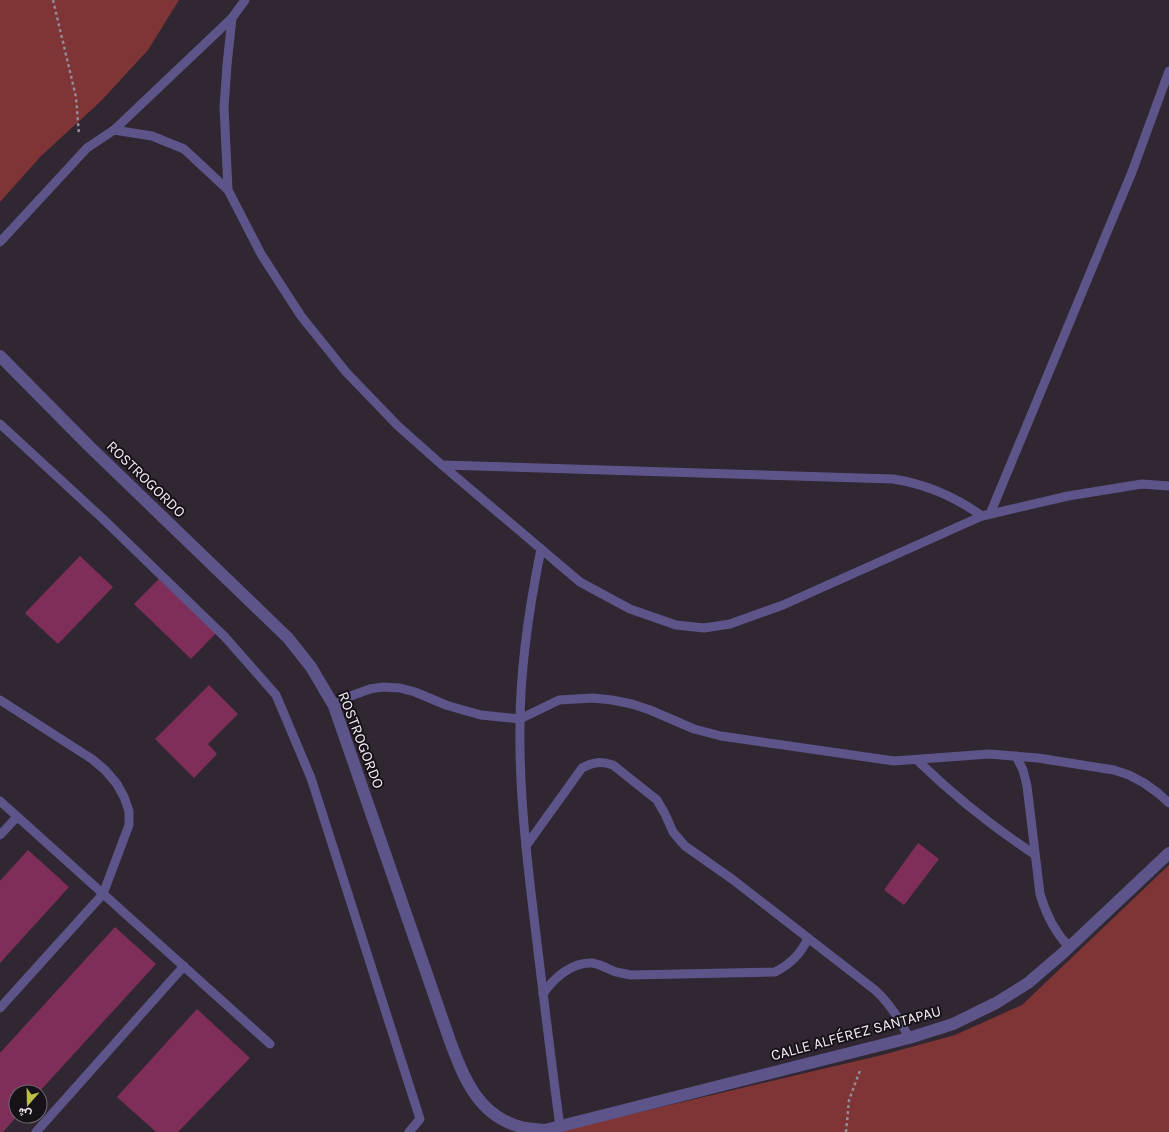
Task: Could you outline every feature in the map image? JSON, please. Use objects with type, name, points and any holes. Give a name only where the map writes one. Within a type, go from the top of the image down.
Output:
[{"type":"street","name":"ROSTROGORDO","points":[[0,356],[89,446],[288,638],[311,667],[334,706],[450,1042],[468,1084],[475,1096],[485,1107],[499,1118],[520,1127],[545,1130]]},
{"type":"street","name":"CALLE ALFÉREZ SANTAPAU","points":[[545,1130],[868,1047],[909,1038],[952,1024],[996,1003],[1028,983],[1069,947],[1169,853]]},
{"type":"lane","points":[[0,242],[87,148],[114,130],[232,18],[244,0]]},
{"type":"lane","points":[[228,190],[224,107],[232,18]]},
{"type":"lane","points":[[986,515],[1132,172],[1169,71]]},
{"type":"lane","points":[[114,130],[152,136],[184,150],[228,190],[261,254],[301,316],[346,372],[398,426],[442,465],[580,582],[630,609],[676,625],[704,628],[730,624],[783,605],[986,515],[1068,496],[1142,484],[1169,486]]},
{"type":"lane","points":[[0,424],[102,518],[225,638],[276,695],[311,778],[420,1119],[409,1132]]},
{"type":"lane","points":[[442,465],[893,478],[939,491],[986,515]]},
{"type":"lane","points":[[541,549],[531,595],[524,641],[520,719],[520,767],[526,846],[560,1127]]},
{"type":"lane","points":[[334,706],[345,698],[370,689],[383,687],[400,688],[415,692],[446,705],[481,715],[520,719],[559,700],[593,698],[612,700],[650,710],[688,726],[721,736],[894,761],[989,754],[1038,758],[1114,770],[1129,775],[1144,783],[1169,803]]},
{"type":"lane","points":[[0,700],[92,759],[105,770],[117,784],[124,797],[129,812],[129,825],[103,894],[0,1008]]},
{"type":"lane","points":[[1016,756],[1023,770],[1027,786],[1040,894],[1051,924],[1069,947]]},
{"type":"lane","points":[[916,760],[950,792],[977,814],[1034,854]]},
{"type":"lane","points":[[526,846],[582,768],[597,762],[605,762],[613,765],[657,800],[673,832],[685,846],[726,875],[886,1000],[895,1012],[909,1038]]},
{"type":"lane","points":[[0,801],[270,1044]]},
{"type":"lane","points":[[0,835],[17,817]]},
{"type":"lane","points":[[543,994],[550,983],[560,974],[572,968],[592,963],[616,972],[631,975],[775,972],[786,967],[794,960],[808,938]]},
{"type":"lane","points":[[36,1132],[184,966]]},
{"type":"path","points":[[53,0],[76,97],[78,133],[87,148]]},
{"type":"path","points":[[846,1132],[849,1100],[868,1047]]},
{"type":"shaded area","points":[[0,0],[179,0],[148,50],[101,101],[41,156],[0,202]]},
{"type":"shaded area","points":[[1169,865],[1169,1132],[556,1132],[882,1055],[955,1035],[1022,1005]]},
{"type":"building","points":[[80,556],[113,587],[58,644],[25,613]]},
{"type":"building","points":[[161,577],[218,631],[191,659],[134,604]]},
{"type":"building","points":[[209,685],[238,714],[208,744],[217,754],[194,778],[155,739]]},
{"type":"building","points":[[918,843],[939,859],[904,905],[884,890]]},
{"type":"building","points":[[28,850],[69,887],[0,963],[0,881]]},
{"type":"building","points":[[115,927],[156,964],[46,1084],[8,1084],[8,1124],[10,1124],[3,1132],[0,1132],[0,1053]]},
{"type":"building","points":[[197,1009],[250,1058],[178,1132],[156,1132],[117,1097]]}]
